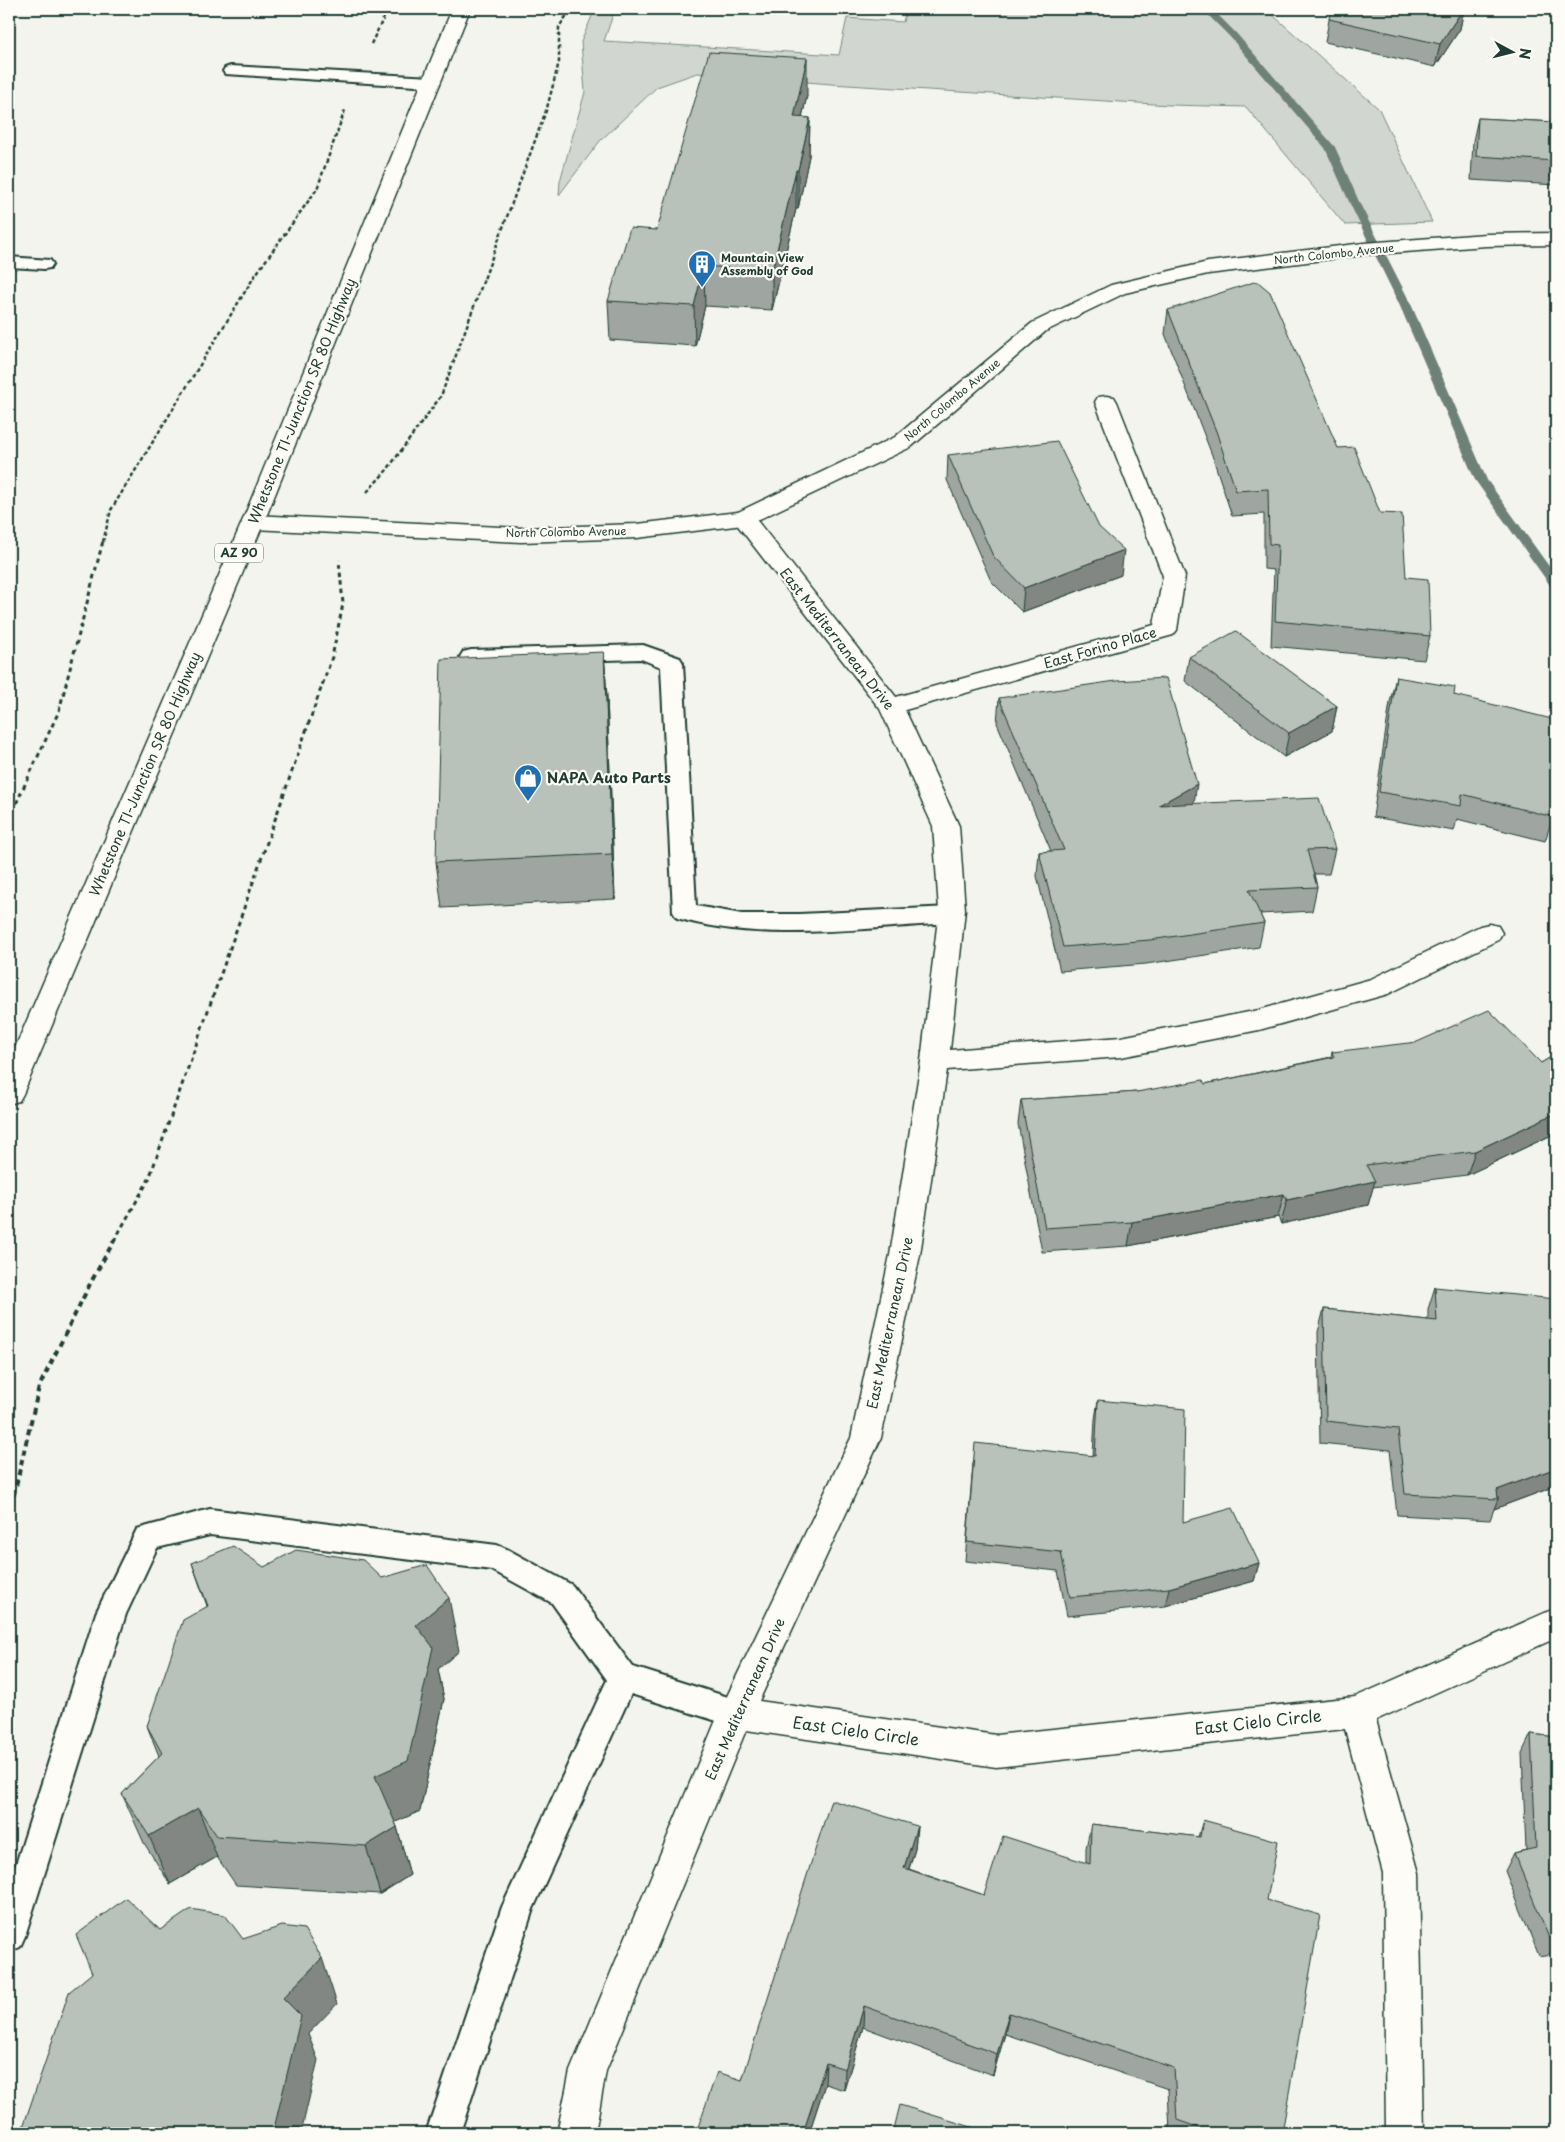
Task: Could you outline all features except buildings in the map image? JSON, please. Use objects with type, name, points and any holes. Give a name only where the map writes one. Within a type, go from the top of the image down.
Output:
[{"type":"main road","name":"Whetstone TI-Junction SR 80 Highway","points":[[9,1094],[253,522],[461,9]]},
{"type":"main road","name":"North Colombo Avenue","points":[[253,522],[521,535],[637,531],[743,518],[903,442],[1039,327],[1118,289],[1208,268],[1364,249],[1486,240],[1556,239]]},
{"type":"main road","name":"East Forino Place","points":[[891,706],[1165,630],[1174,576],[1106,402]]},
{"type":"main road","name":"East Mediterranean Drive","points":[[576,2133],[588,2071],[736,1714],[866,1438],[905,1255],[935,1061],[951,915],[946,826],[891,706],[743,518]]},
{"type":"main road","points":[[935,1061],[1121,1047],[1259,1020],[1379,987],[1489,933]]},
{"type":"main road","name":"East Cielo Circle","points":[[736,1714],[996,1751],[1357,1712],[1556,1623]]},
{"type":"main road","points":[[1357,1712],[1401,1872],[1405,2133]]},
{"type":"lane","points":[[231,71],[432,82]]},
{"type":"lane","points":[[9,262],[44,264]]},
{"type":"lane","points":[[471,657],[643,652],[672,663],[685,912],[742,923],[951,915]]},
{"type":"lane","points":[[9,1936],[111,1613],[147,1538],[210,1522],[497,1558],[562,1594],[623,1678],[736,1714]]},
{"type":"lane","points":[[442,2133],[518,1908],[623,1678]]},
{"type":"path","points":[[9,819],[59,711],[111,510],[254,276],[317,189],[356,78],[388,9]]},
{"type":"path","points":[[9,1516],[38,1387],[91,1282],[149,1179],[332,657],[343,604],[335,526],[387,470],[441,396],[547,108],[559,62],[559,27],[572,9]]},
{"type":"shaded area","points":[[595,9],[615,9],[604,41],[839,55],[847,18],[903,22],[906,9],[1266,9],[1379,109],[1432,222],[1345,225],[1246,107],[1170,105],[831,84],[697,73],[657,87],[600,141],[559,195],[560,181],[585,92],[581,42]]},
{"type":"waterway","points":[[1207,9],[1233,35],[1330,147],[1356,206],[1405,304],[1481,480],[1556,585]]},
{"type":"place","name":"Mountain View Assembly of God","points":[[702,288]]},
{"type":"place","name":"NAPA Auto Parts","points":[[528,802]]}]
